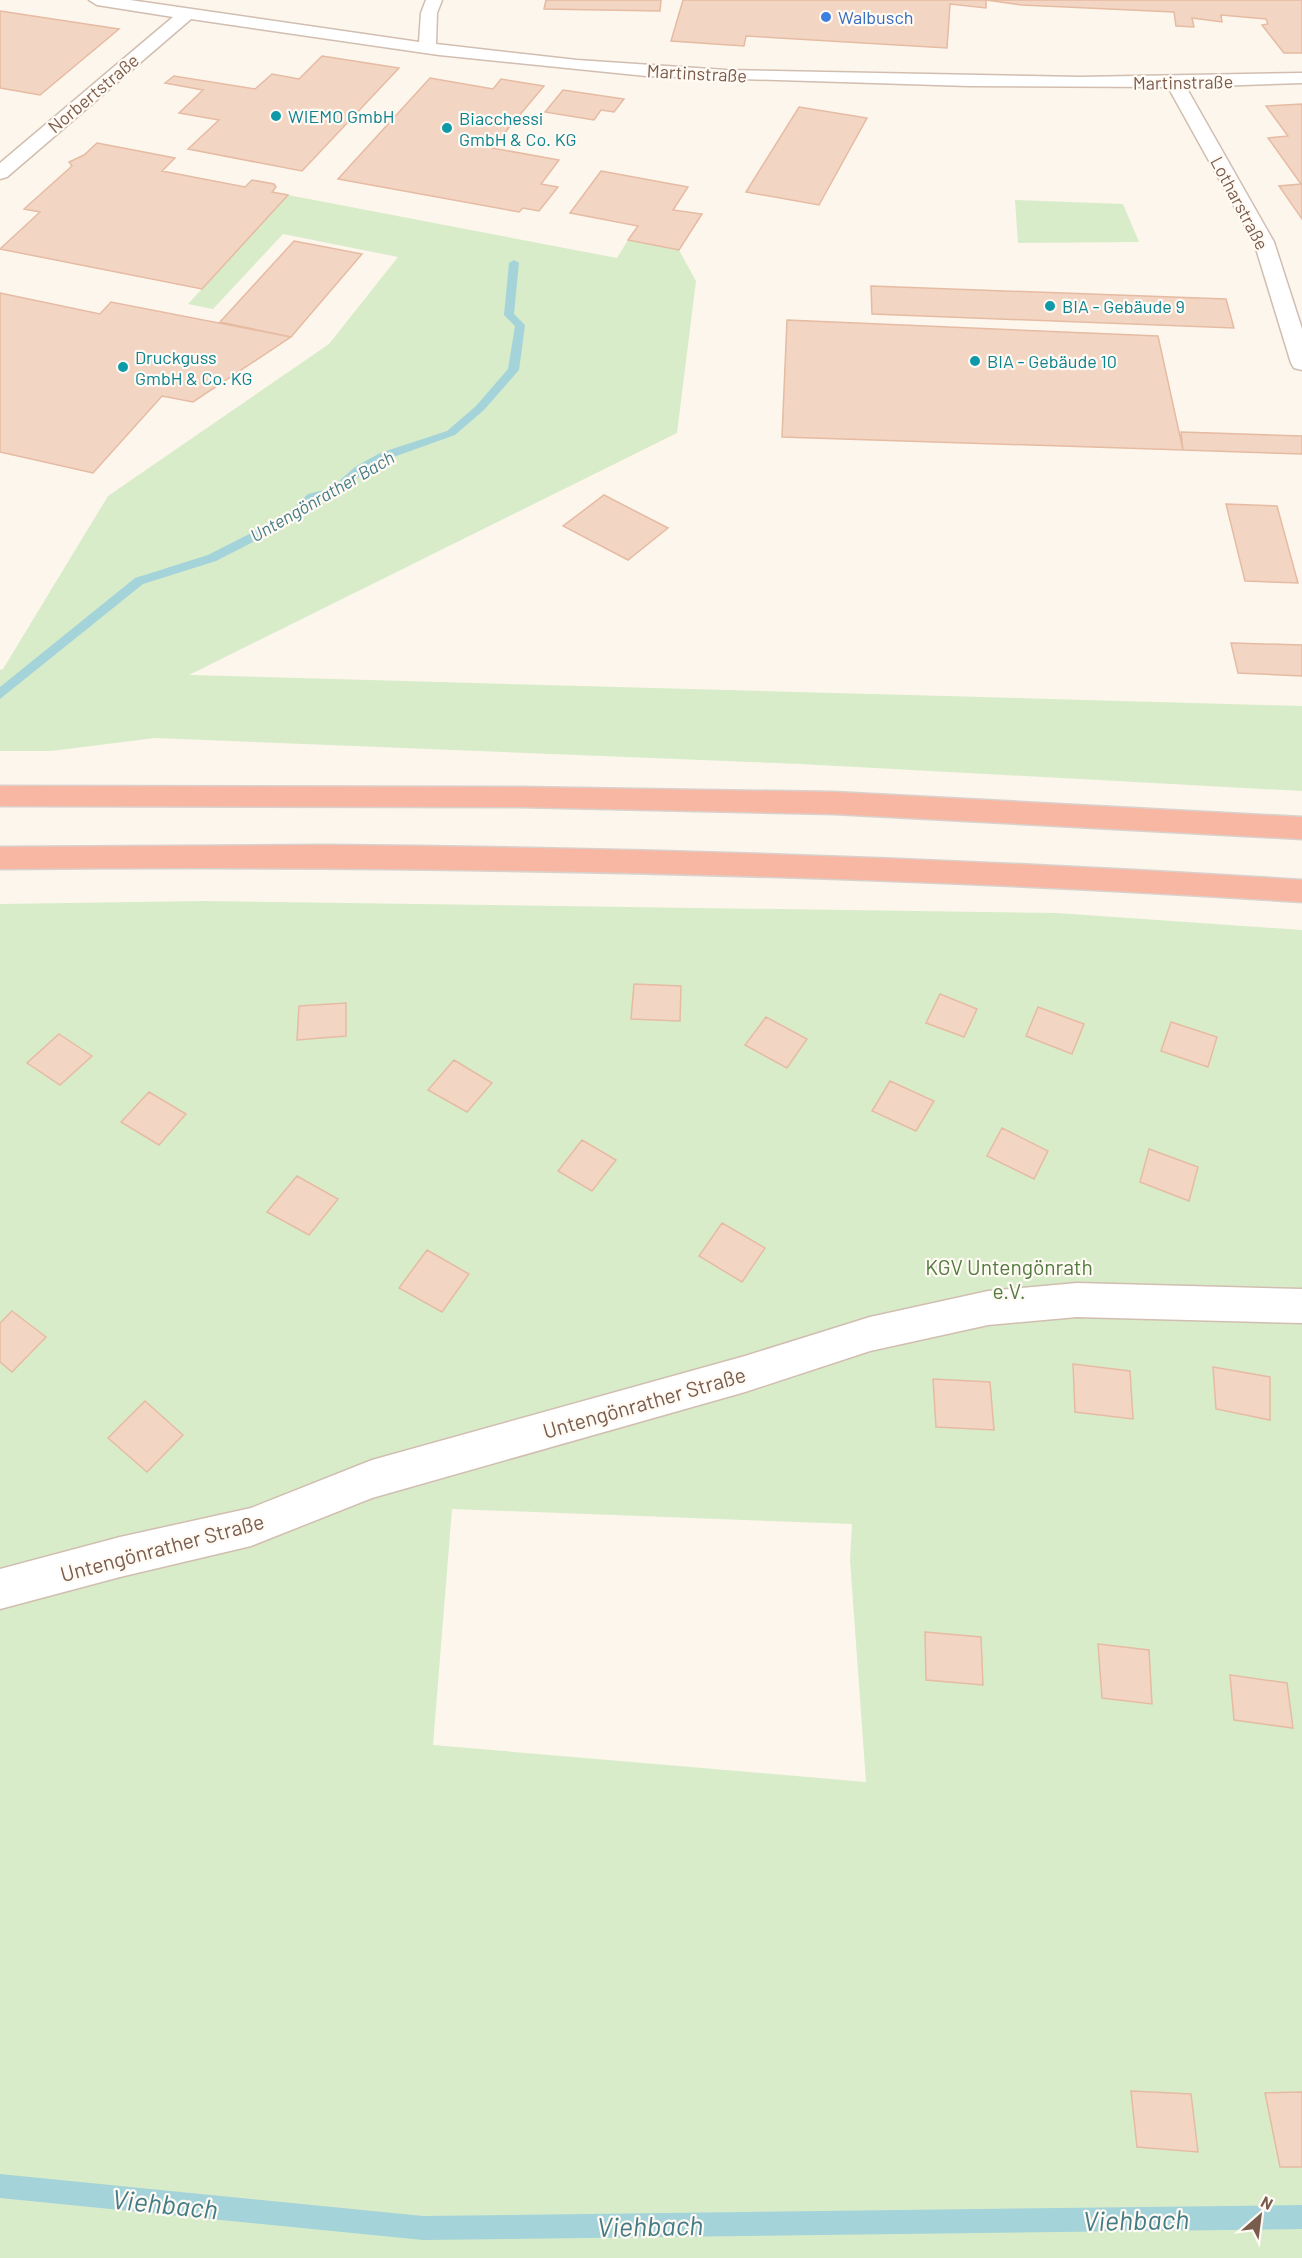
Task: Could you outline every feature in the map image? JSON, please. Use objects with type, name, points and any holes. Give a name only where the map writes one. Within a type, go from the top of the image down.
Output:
[{"type":"highway","points":[[0,796],[518,797],[822,802],[1302,828]]},
{"type":"highway","points":[[0,858],[194,855],[520,858],[882,867],[1137,879],[1302,891]]},
{"type":"street","name":"Martinstraße","points":[[97,0],[427,48],[570,64],[696,74],[972,81],[1175,83],[1302,78]]},
{"type":"street","points":[[427,48],[429,13],[434,0]]},
{"type":"street","name":"Norbertstraße","points":[[0,173],[187,14]]},
{"type":"street","name":"Lotharstraße","points":[[1175,83],[1264,242],[1302,363]]},
{"type":"street","name":"Untengönrather Straße","points":[[0,1589],[120,1557],[251,1527],[372,1479],[746,1374],[870,1334],[988,1308],[1038,1301],[1077,1300],[1302,1306]]},
{"type":"green space","points":[[288,195],[617,258],[628,240],[679,250],[696,281],[677,433],[189,675],[1302,706],[1302,791],[801,764],[155,738],[51,751],[0,751],[0,670],[3,669],[108,496],[329,344],[398,257],[283,234],[213,309],[188,304]]},
{"type":"green space","points":[[1015,200],[1123,204],[1139,242],[1018,243]]},
{"type":"green space","name":"KGV Untengönrath e.V.","points":[[204,901],[1057,913],[1302,930],[1302,2258],[0,2258],[0,904]],"holes":[[[452,1509],[852,1524],[850,1560],[866,1782],[433,1745]]]},
{"type":"building","points":[[546,0],[661,0],[660,11],[544,9]]},
{"type":"building","points":[[683,0],[986,0],[986,8],[950,4],[947,48],[746,36],[744,46],[671,41]]},
{"type":"building","points":[[986,0],[1302,0],[1302,53],[1284,53],[1262,25],[1268,24],[1266,19],[1221,15],[1222,22],[1192,18],[1194,27],[1176,26],[1174,12],[1022,5]]},
{"type":"building","points":[[0,11],[119,29],[40,95],[0,88]]},
{"type":"building","name":"WIEMO GmbH","points":[[322,56],[399,68],[302,171],[188,149],[219,120],[179,113],[203,90],[165,83],[174,76],[255,89],[272,74],[299,79]]},
{"type":"building","name":"Biacchessi GmbH & Co. KG","points":[[430,78],[493,89],[501,79],[544,86],[492,148],[559,160],[541,184],[558,187],[539,211],[523,208],[519,212],[338,179]]},
{"type":"building","points":[[563,90],[624,99],[614,112],[601,110],[594,120],[545,112]]},
{"type":"building","points":[[1302,104],[1302,219],[1279,186],[1301,184],[1268,138],[1288,136],[1266,106]]},
{"type":"building","points":[[799,107],[867,118],[819,205],[746,192]]},
{"type":"building","points":[[97,143],[175,158],[162,171],[245,187],[252,180],[274,184],[276,187],[272,192],[288,195],[202,289],[0,249],[40,212],[24,209],[72,166],[69,162],[84,155]]},
{"type":"building","points":[[601,171],[688,187],[673,210],[702,214],[679,250],[628,240],[638,226],[570,213]]},
{"type":"building","points":[[294,241],[362,254],[291,337],[220,322]]},
{"type":"building","name":"BIA - Gebäude 9","points":[[871,286],[1226,299],[1234,328],[872,314]]},
{"type":"building","name":"Druckguss GmbH & Co. KG","points":[[0,293],[100,314],[111,302],[291,337],[193,402],[162,396],[93,473],[0,452]]},
{"type":"building","name":"BIA - Gebäude 10","points":[[787,320],[1158,336],[1183,450],[782,437]]},
{"type":"building","points":[[1181,432],[1302,436],[1302,454],[1183,450]]},
{"type":"building","points":[[604,495],[668,528],[628,560],[563,526]]},
{"type":"building","points":[[1226,504],[1277,506],[1298,583],[1245,581]]},
{"type":"building","points":[[1231,643],[1302,645],[1302,676],[1238,673]]},
{"type":"building","points":[[634,984],[681,986],[680,1021],[631,1019]]},
{"type":"building","points":[[940,994],[977,1009],[964,1037],[926,1023]]},
{"type":"building","points":[[346,1003],[346,1036],[297,1040],[299,1006]]},
{"type":"building","points":[[1038,1007],[1084,1024],[1072,1054],[1026,1036]]},
{"type":"building","points":[[766,1017],[807,1039],[787,1068],[745,1045]]},
{"type":"building","points":[[1171,1022],[1217,1037],[1208,1067],[1161,1051]]},
{"type":"building","points":[[59,1034],[92,1056],[60,1085],[27,1063]]},
{"type":"building","points":[[454,1060],[492,1083],[467,1112],[428,1090]]},
{"type":"building","points":[[890,1081],[934,1101],[916,1131],[872,1111]]},
{"type":"building","points":[[149,1092],[186,1114],[159,1145],[121,1122]]},
{"type":"building","points":[[1002,1128],[1048,1151],[1034,1179],[987,1156]]},
{"type":"building","points":[[582,1140],[616,1160],[592,1191],[558,1171]]},
{"type":"building","points":[[1149,1149],[1198,1167],[1189,1201],[1140,1182]]},
{"type":"building","points":[[297,1176],[338,1199],[309,1235],[267,1212]]},
{"type":"building","points":[[722,1223],[765,1248],[742,1282],[699,1256]]},
{"type":"building","points":[[427,1250],[469,1274],[442,1312],[399,1288]]},
{"type":"building","points":[[12,1311],[46,1337],[12,1372],[0,1362],[0,1323]]},
{"type":"building","points":[[1073,1364],[1130,1371],[1133,1419],[1075,1412]]},
{"type":"building","points":[[1213,1367],[1270,1377],[1270,1420],[1216,1409]]},
{"type":"building","points":[[933,1379],[990,1382],[994,1430],[936,1427]]},
{"type":"building","points":[[145,1401],[183,1435],[147,1472],[108,1438]]},
{"type":"building","points":[[925,1632],[981,1637],[983,1685],[926,1680]]},
{"type":"building","points":[[1098,1644],[1149,1650],[1152,1704],[1102,1698]]},
{"type":"building","points":[[1230,1675],[1287,1683],[1293,1728],[1234,1720]]},
{"type":"building","points":[[1131,2091],[1191,2094],[1198,2152],[1137,2147]]},
{"type":"building","points":[[1302,2092],[1302,2167],[1280,2167],[1265,2093]]},
{"type":"waterway","name":"Untengönrather Bach","points":[[0,694],[94,615],[139,581],[212,558],[290,518],[312,497],[335,491],[359,470],[384,456],[451,433],[480,408],[513,370],[520,325],[509,315],[514,263]]},
{"type":"waterway","name":"Viehbach","points":[[0,2186],[423,2228],[1302,2217]]},
{"type":"place","name":"Walbusch","points":[[826,17]]},
{"type":"place","name":"WIEMO GmbH","points":[[276,116]]},
{"type":"place","name":"Biacchessi GmbH & Co. KG","points":[[447,128]]},
{"type":"place","name":"BIA - Gebäude 9","points":[[1050,306]]},
{"type":"place","name":"BIA - Gebäude 10","points":[[975,361]]},
{"type":"place","name":"Druckguss GmbH & Co. KG","points":[[123,367]]}]
